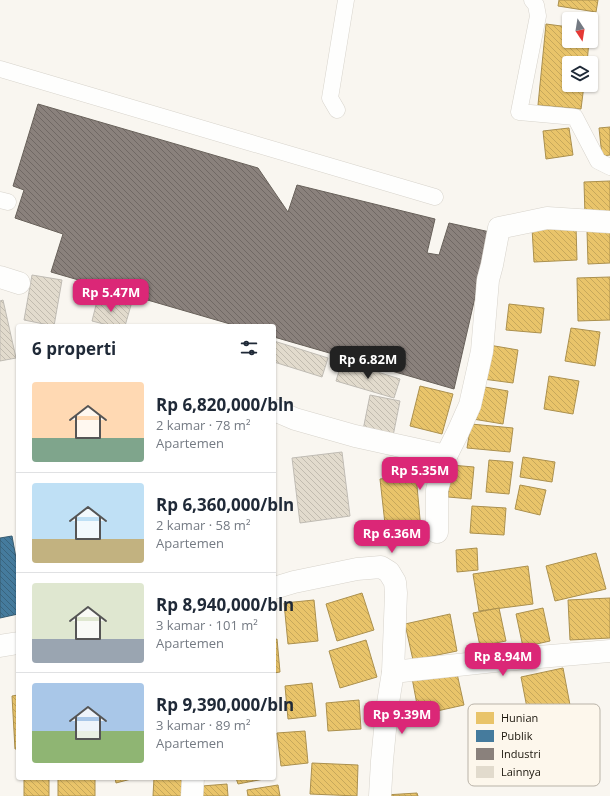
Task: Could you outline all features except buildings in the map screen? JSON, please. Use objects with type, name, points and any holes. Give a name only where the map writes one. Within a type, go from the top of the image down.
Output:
[{"type":"street","points":[[437,532],[437,490],[446,456],[470,406],[482,351],[488,280],[499,228],[546,218],[610,222]]},
{"type":"street","points":[[276,411],[295,419],[355,436],[446,456]]},
{"type":"street","points":[[276,587],[294,582],[357,569],[381,567],[389,572],[395,582],[396,593],[393,672],[387,708],[380,796]]},
{"type":"street","points":[[0,646],[16,643]]},
{"type":"street","points":[[393,672],[504,660],[610,651]]},
{"type":"street","points":[[192,796],[193,780]]},
{"type":"lane","points":[[337,110],[330,98],[346,0]]},
{"type":"lane","points":[[532,0],[536,5],[538,16],[519,112],[576,117],[598,161],[610,167]]},
{"type":"lane","points":[[0,69],[435,197]]}]
